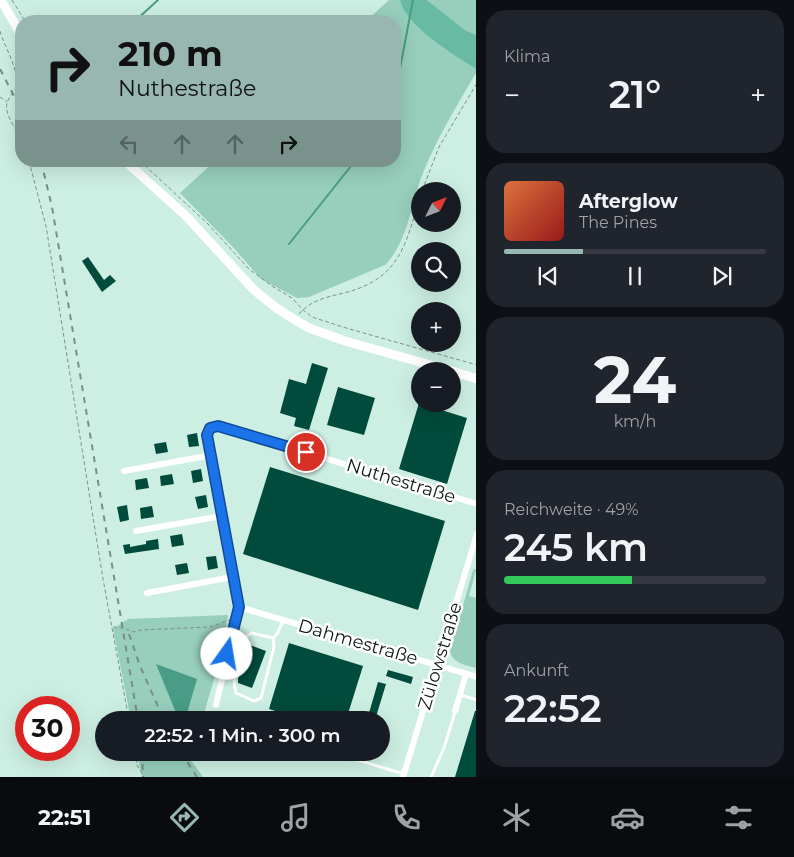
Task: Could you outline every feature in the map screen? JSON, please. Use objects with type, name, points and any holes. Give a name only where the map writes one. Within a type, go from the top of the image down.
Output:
[{"type":"main road","points":[[1,0],[15,24]]},
{"type":"main road","points":[[131,167],[191,222],[253,289],[275,307],[295,320],[327,335],[421,362]]},
{"type":"main road","points":[[461,374],[476,378]]},
{"type":"street","name":"Nuthestraße","points":[[212,455],[207,435],[210,428],[218,426],[476,504]]},
{"type":"street","points":[[124,471],[212,455],[232,577],[239,607],[216,705]]},
{"type":"street","points":[[136,531],[222,516]]},
{"type":"street","name":"Zülowstraße","points":[[403,776],[476,534]]},
{"type":"street","points":[[147,593],[232,577]]},
{"type":"street","name":"Dahmestraße","points":[[239,607],[476,677]]},
{"type":"street","points":[[455,711],[466,674]]},
{"type":"lane","points":[[273,638],[277,634],[283,620]]},
{"type":"lane","points":[[252,633],[273,638],[274,647],[261,698],[254,701],[236,693],[233,684],[234,676],[246,636],[252,633]]},
{"type":"lane","points":[[460,695],[476,700]]},
{"type":"lane","points":[[431,777],[444,748],[455,711]]},
{"type":"lane","points":[[360,761],[403,776]]},
{"type":"path","points":[[12,0],[21,15]]},
{"type":"path","points":[[0,30],[15,74]]},
{"type":"path","points":[[426,182],[440,147],[476,82]]},
{"type":"path","points":[[15,90],[7,103],[7,112],[15,127]]},
{"type":"path","points":[[0,97],[7,103]]},
{"type":"path","points":[[31,167],[46,226],[103,579],[127,711]]},
{"type":"path","points":[[146,167],[208,224],[249,269],[292,298],[302,310],[312,317],[476,365]]},
{"type":"path","points":[[304,308],[327,297],[363,287],[378,280],[390,269],[411,229]]},
{"type":"path","points":[[113,627],[134,632],[141,630],[219,626],[227,620],[235,620]]},
{"type":"path","points":[[136,761],[144,777]]},
{"type":"shaded area","points":[[389,0],[400,0],[404,10],[420,29],[444,48],[476,69],[476,73],[446,124],[420,182],[411,182],[411,212],[404,235],[393,256],[385,265],[309,297],[297,298],[261,279],[232,246],[180,193],[208,167],[401,167],[401,15],[373,15]]},
{"type":"shaded area","points":[[400,0],[427,0],[465,30],[476,35],[476,69],[444,48],[420,29],[404,10]]},
{"type":"shaded area","points":[[427,0],[476,0],[476,35],[465,30]]},
{"type":"shaded area","points":[[475,569],[469,596],[476,598],[476,668],[457,662],[450,652],[473,570]]},
{"type":"shaded area","points":[[228,615],[223,649],[205,711],[129,711],[113,629],[128,619]]},
{"type":"shaded area","points":[[156,664],[197,679],[188,711],[175,711]]},
{"type":"shaded area","points":[[139,761],[191,761],[203,777],[142,777]]},
{"type":"building","points":[[88,257],[104,280],[110,275],[116,281],[102,292],[82,261]]},
{"type":"building","points":[[312,363],[328,368],[309,430],[294,426],[296,418],[280,413],[289,379],[306,384]]},
{"type":"building","points":[[338,387],[375,398],[364,435],[327,425]]},
{"type":"building","points":[[416,412],[448,412],[467,418],[447,484],[399,469]]},
{"type":"building","points":[[197,433],[199,446],[189,447],[187,435]]},
{"type":"building","points":[[166,442],[168,452],[156,454],[154,444]]},
{"type":"building","points":[[270,467],[445,521],[418,610],[243,554]]},
{"type":"building","points":[[201,469],[203,481],[193,483],[191,471]]},
{"type":"building","points":[[172,474],[174,484],[161,486],[160,476]]},
{"type":"building","points":[[147,478],[149,488],[136,490],[135,480]]},
{"type":"building","points":[[206,495],[208,507],[198,509],[195,497]]},
{"type":"building","points":[[127,505],[129,520],[120,522],[117,507]]},
{"type":"building","points":[[152,506],[154,517],[141,519],[140,508]]},
{"type":"building","points":[[182,534],[184,545],[172,547],[170,536]]},
{"type":"building","points":[[158,539],[159,549],[125,554],[123,545],[130,544],[130,547],[146,544],[146,541]]},
{"type":"building","points":[[216,556],[218,568],[208,570],[206,557]]},
{"type":"building","points":[[187,563],[189,573],[177,575],[175,565]]},
{"type":"building","points":[[289,643],[363,666],[349,711],[275,711],[269,709]]},
{"type":"building","points":[[250,645],[266,651],[252,688],[238,683]]},
{"type":"building","points":[[388,670],[413,677],[411,684],[386,676]]},
{"type":"building","points":[[378,682],[386,684],[378,711],[370,711]]},
{"type":"building","points":[[475,711],[476,711],[476,777],[455,777]]},
{"type":"waterway","points":[[142,15],[158,0]]},
{"type":"waterway","points":[[401,63],[413,0]]},
{"type":"waterway","points":[[289,244],[350,167]]},
{"type":"railway","points":[[0,69],[15,99]]},
{"type":"railway","points":[[42,167],[52,207],[136,711]]},
{"type":"railway","points":[[129,634],[140,666],[160,711]]},
{"type":"railway","points":[[142,761],[143,777]]},
{"type":"railway","points":[[187,761],[197,777]]},
{"type":"route","points":[[227,654],[239,607],[207,435],[210,428],[218,426],[306,452]]}]
